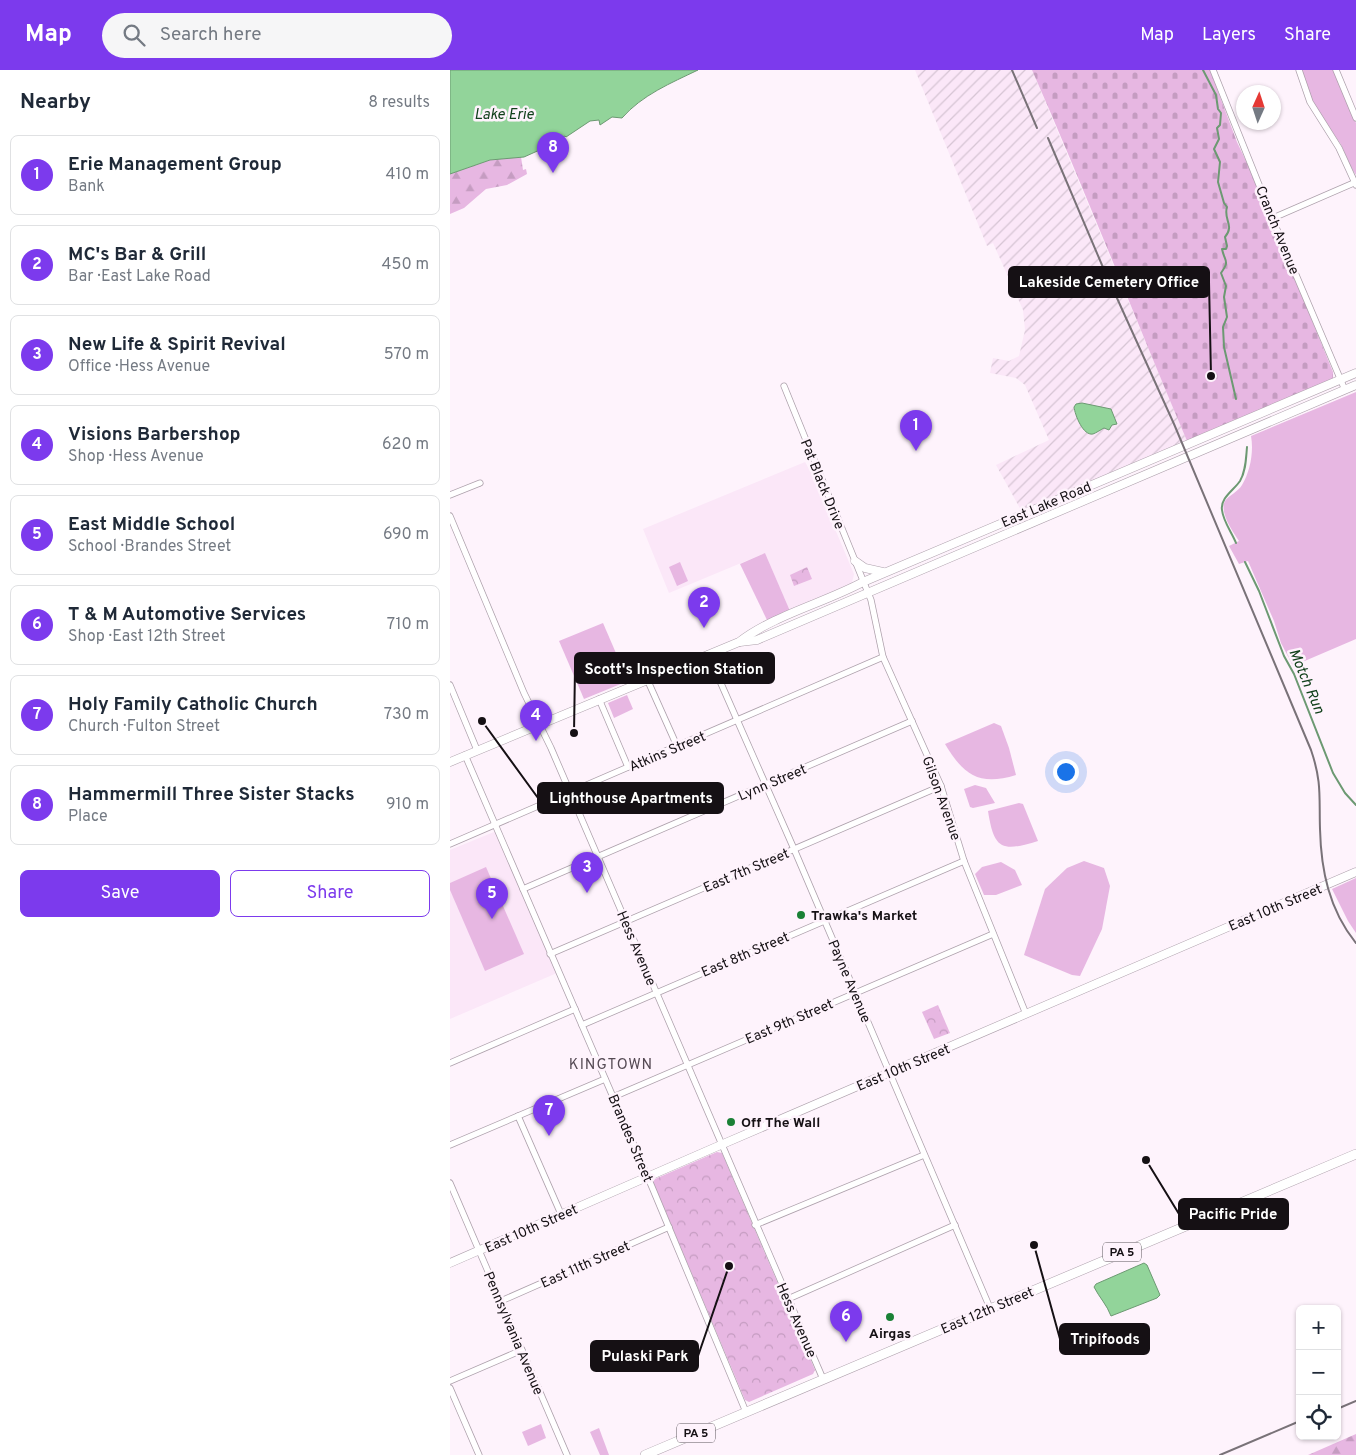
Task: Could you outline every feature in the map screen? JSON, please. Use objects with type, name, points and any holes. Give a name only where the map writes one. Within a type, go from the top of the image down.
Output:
[{"type":"main road","name":"East Lake Road","points":[[739,642],[753,631],[848,591],[885,572],[1356,373]]},
{"type":"main road","name":"East Lake Road","points":[[450,762],[647,678],[739,642],[757,640],[1356,386]]},
{"type":"main road","points":[[855,561],[865,568],[885,572]]},
{"type":"main road","name":"East 10th Street","points":[[450,1263],[1356,872]]},
{"type":"main road","name":"East 12th Street","points":[[645,1455],[1356,1154]]},
{"type":"street","name":"Cranch Avenue","points":[[1213,70],[1345,390]]},
{"type":"street","points":[[1273,218],[1356,183],[1339,148],[1310,102],[1299,70]]},
{"type":"street","points":[[1336,70],[1356,118]]},
{"type":"street","name":"Pat Black Drive","points":[[784,386],[863,582]]},
{"type":"street","points":[[450,495],[480,483]]},
{"type":"street","name":"Hess Avenue","points":[[450,516],[524,693],[570,792],[823,1380]]},
{"type":"street","name":"Gilson Avenue","points":[[863,582],[875,611],[883,657],[941,786],[964,861],[1026,1014]]},
{"type":"street","name":"Payne Avenue","points":[[708,654],[766,784],[990,1308]]},
{"type":"street","name":"Atkins Street","points":[[450,844],[883,657]]},
{"type":"street","points":[[647,678],[677,746]]},
{"type":"street","points":[[450,685],[477,750]]},
{"type":"street","points":[[599,699],[628,767]]},
{"type":"street","name":"Lynn Street","points":[[523,889],[912,721]]},
{"type":"street","name":"Brandes Street","points":[[465,756],[648,1177],[746,1412]]},
{"type":"street","name":"East 7th Street","points":[[550,954],[941,786]]},
{"type":"street","name":"East 8th Street","points":[[582,1025],[964,861]]},
{"type":"street","name":"East 9th Street","points":[[613,1096],[993,934]]},
{"type":"street","points":[[450,1063],[575,1009]]},
{"type":"street","points":[[450,1145],[605,1079]]},
{"type":"street","points":[[518,1116],[561,1214]]},
{"type":"street","points":[[756,1225],[924,1155]]},
{"type":"street","name":"Pennsylvania Avenue","points":[[450,1183],[567,1455]]},
{"type":"street","points":[[788,1299],[955,1225]]},
{"type":"street","name":"East 11th Street","points":[[500,1300],[669,1227]]},
{"type":"street","points":[[450,1381],[522,1350]]},
{"type":"street","points":[[450,1388],[479,1455]]},
{"type":"shaded area","points":[[915,70],[1032,70],[1187,441],[1022,512],[996,465],[1049,440],[1025,385],[1016,378],[990,373],[993,358],[1009,361],[1019,356],[1025,330],[1023,310],[993,243],[987,246]]},
{"type":"shaded area","points":[[805,462],[854,574],[852,583],[790,611],[765,553],[669,593],[643,529]]},
{"type":"shaded area","points":[[496,832],[557,973],[450,1019],[450,850]]},
{"type":"green space","points":[[1032,70],[1210,70],[1237,142],[1254,178],[1333,372],[1333,379],[1187,441]]},
{"type":"green space","points":[[1302,70],[1333,70],[1356,123],[1356,175],[1340,143],[1322,117],[1308,91]]},
{"type":"green space","points":[[521,157],[523,170],[526,169],[527,174],[507,185],[486,189],[464,208],[450,214],[450,174],[490,160]]},
{"type":"green space","points":[[1356,392],[1356,639],[1293,666],[1281,643],[1274,621],[1248,561],[1239,564],[1229,546],[1239,541],[1225,516],[1225,501],[1245,480],[1252,455],[1251,436]]},
{"type":"green space","points":[[765,553],[790,611],[767,620],[740,564]]},
{"type":"green space","points":[[680,562],[688,581],[677,586],[669,567]]},
{"type":"green space","points":[[807,567],[812,579],[794,586],[790,575]]},
{"type":"green space","points":[[603,623],[628,681],[584,699],[559,641]]},
{"type":"green space","points":[[627,695],[633,709],[614,718],[608,703]]},
{"type":"green space","points":[[994,723],[1001,726],[1016,775],[992,779],[974,776],[959,764],[945,744]]},
{"type":"green space","points":[[975,785],[986,788],[995,803],[970,807],[964,789]]},
{"type":"green space","points":[[1019,803],[1023,804],[1038,841],[1008,847],[997,841],[993,834],[988,811]]},
{"type":"green space","points":[[1084,861],[1104,868],[1110,886],[1102,929],[1080,976],[1072,975],[1024,955],[1045,889],[1067,868]]},
{"type":"green space","points":[[1001,862],[1015,870],[1022,885],[996,895],[984,895],[975,874],[982,867]]},
{"type":"green space","points":[[486,867],[524,954],[485,971],[450,890],[450,883]]},
{"type":"green space","points":[[1356,878],[1356,933],[1332,889]]},
{"type":"green space","points":[[938,1005],[950,1033],[934,1039],[922,1012]]},
{"type":"green space","points":[[717,1152],[722,1153],[815,1370],[813,1374],[749,1402],[745,1400],[653,1182],[655,1179]]},
{"type":"green space","points":[[541,1424],[546,1438],[528,1446],[522,1432]]},
{"type":"green space","points":[[599,1428],[609,1455],[600,1455],[590,1432]]},
{"type":"green space","points":[[1356,1434],[1356,1455],[1308,1455]]},
{"type":"water","name":"Lake Erie","points":[[450,70],[698,70],[648,96],[622,118],[612,117],[600,125],[599,120],[590,121],[566,137],[554,141],[553,144],[524,157],[490,160],[450,174]]},
{"type":"water","points":[[1082,403],[1111,409],[1117,424],[1112,425],[1109,430],[1104,428],[1089,434],[1078,420],[1074,407],[1076,404]]},
{"type":"water","points":[[1144,1263],[1147,1265],[1160,1295],[1157,1298],[1111,1316],[1094,1287],[1096,1284]]},
{"type":"waterway","name":"Motch Run","points":[[1203,70],[1216,95],[1218,109],[1221,113],[1220,125],[1217,128],[1219,139],[1214,149],[1220,162],[1218,182],[1227,207],[1226,215],[1229,226],[1225,237],[1227,246],[1226,249],[1222,249],[1226,263],[1221,273],[1226,286],[1224,297],[1227,317],[1223,327],[1224,347],[1236,399]]},
{"type":"waterway","name":"Motch Run","points":[[1236,543],[1224,518],[1222,506],[1225,498],[1242,477],[1247,447]]},
{"type":"waterway","name":"Motch Run","points":[[1245,562],[1259,591],[1284,656],[1294,674],[1333,773],[1345,793],[1356,805]]},
{"type":"railway","points":[[1012,70],[1037,128]]},
{"type":"railway","points":[[1048,138],[1102,265],[1174,424],[1311,750],[1318,781],[1322,859],[1328,889],[1339,917],[1356,943]]},
{"type":"railway","points":[[1341,1407],[1356,1401]]},
{"type":"railway","points":[[1220,1455],[1296,1423]]},
{"type":"place","name":"Hammermill Three Sister Stacks","points":[[553,173]]},
{"type":"place","name":"Lakeside Cemetery Office","points":[[1211,376]]},
{"type":"place","name":"Erie Management Group","points":[[916,451]]},
{"type":"place","name":"MC's Bar & Grill","points":[[704,628]]},
{"type":"place","name":"Lighthouse Apartments","points":[[482,721]]},
{"type":"place","name":"Scott's Inspection Station","points":[[574,733]]},
{"type":"place","name":"Visions Barbershop","points":[[536,741]]},
{"type":"place","name":"New Life & Spirit Revival","points":[[587,893]]},
{"type":"place","name":"Trawka's Market","points":[[801,915]]},
{"type":"place","name":"East Middle School","points":[[492,919]]},
{"type":"place","name":"Off The Wall","points":[[731,1122]]},
{"type":"place","name":"Holy Family Catholic Church","points":[[549,1136]]},
{"type":"place","name":"Pacific Pride","points":[[1146,1160]]},
{"type":"place","name":"Tripifoods","points":[[1034,1245]]},
{"type":"place","name":"Pulaski Park","points":[[729,1266]]},
{"type":"place","name":"Airgas","points":[[890,1317]]},
{"type":"place","name":"T & M Automotive Services","points":[[846,1342]]},
{"type":"district","name":"KINGTOWN","points":[[611,1064]]}]
